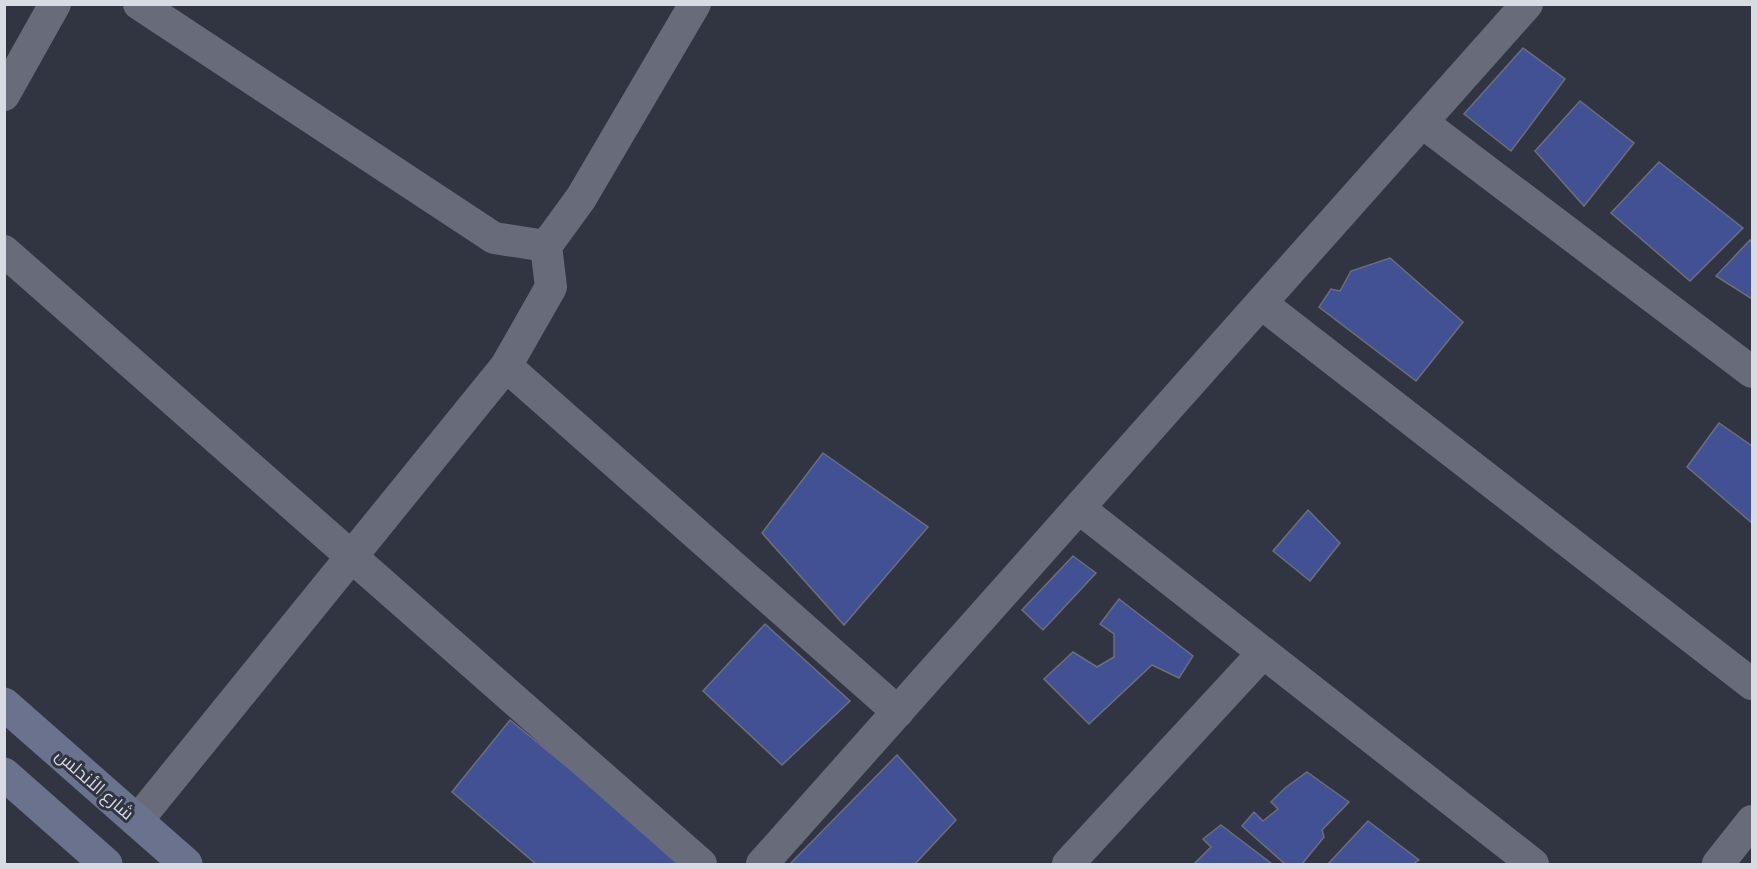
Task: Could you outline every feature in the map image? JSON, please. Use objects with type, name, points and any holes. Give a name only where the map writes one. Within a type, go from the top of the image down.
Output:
[{"type":"main road","name":"شارع الأندلس","points":[[4,704],[186,864]]},
{"type":"main road","points":[[4,774],[106,864]]},
{"type":"street","points":[[4,95],[55,4]]},
{"type":"street","points":[[139,4],[494,238],[546,246]]},
{"type":"street","points":[[137,821],[506,366],[551,287],[546,246],[581,198],[694,4]]},
{"type":"street","points":[[762,864],[1527,4]]},
{"type":"street","points":[[1423,123],[1752,372]]},
{"type":"street","points":[[4,251],[701,864]]},
{"type":"street","points":[[1262,304],[1752,684]]},
{"type":"street","points":[[506,366],[898,712]]},
{"type":"street","points":[[1080,509],[1533,864]]},
{"type":"street","points":[[1069,864],[1263,653]]},
{"type":"street","points":[[1718,864],[1752,821]]},
{"type":"building","points":[[1523,48],[1565,79],[1511,151],[1464,114]]},
{"type":"building","points":[[1580,101],[1634,143],[1584,206],[1535,151]]},
{"type":"building","points":[[1659,162],[1743,228],[1690,281],[1611,213]]},
{"type":"building","points":[[1750,240],[1752,243],[1752,299],[1716,276]]},
{"type":"building","points":[[1390,258],[1463,322],[1416,381],[1319,307],[1331,289],[1340,291],[1351,271]]},
{"type":"building","points":[[1719,423],[1752,446],[1752,523],[1687,467]]},
{"type":"building","points":[[823,453],[928,527],[844,625],[762,533]]},
{"type":"building","points":[[1308,510],[1340,543],[1310,581],[1273,551]]},
{"type":"building","points":[[1073,556],[1096,573],[1043,630],[1022,610]]},
{"type":"building","points":[[1119,599],[1193,656],[1179,678],[1152,665],[1089,724],[1044,679],[1073,652],[1097,667],[1114,657],[1114,634],[1100,624]]},
{"type":"building","points":[[765,624],[850,701],[782,765],[703,691]]},
{"type":"building","points":[[510,720],[686,864],[536,864],[452,792]]},
{"type":"building","points":[[897,755],[956,820],[915,864],[790,864]]},
{"type":"building","points":[[1307,772],[1349,802],[1322,830],[1324,837],[1302,864],[1285,864],[1242,826],[1254,812],[1263,821],[1278,809],[1271,802]]},
{"type":"building","points":[[1368,821],[1419,860],[1413,864],[1328,864]]},
{"type":"building","points":[[1221,825],[1272,864],[1194,864],[1211,847],[1203,839]]}]
